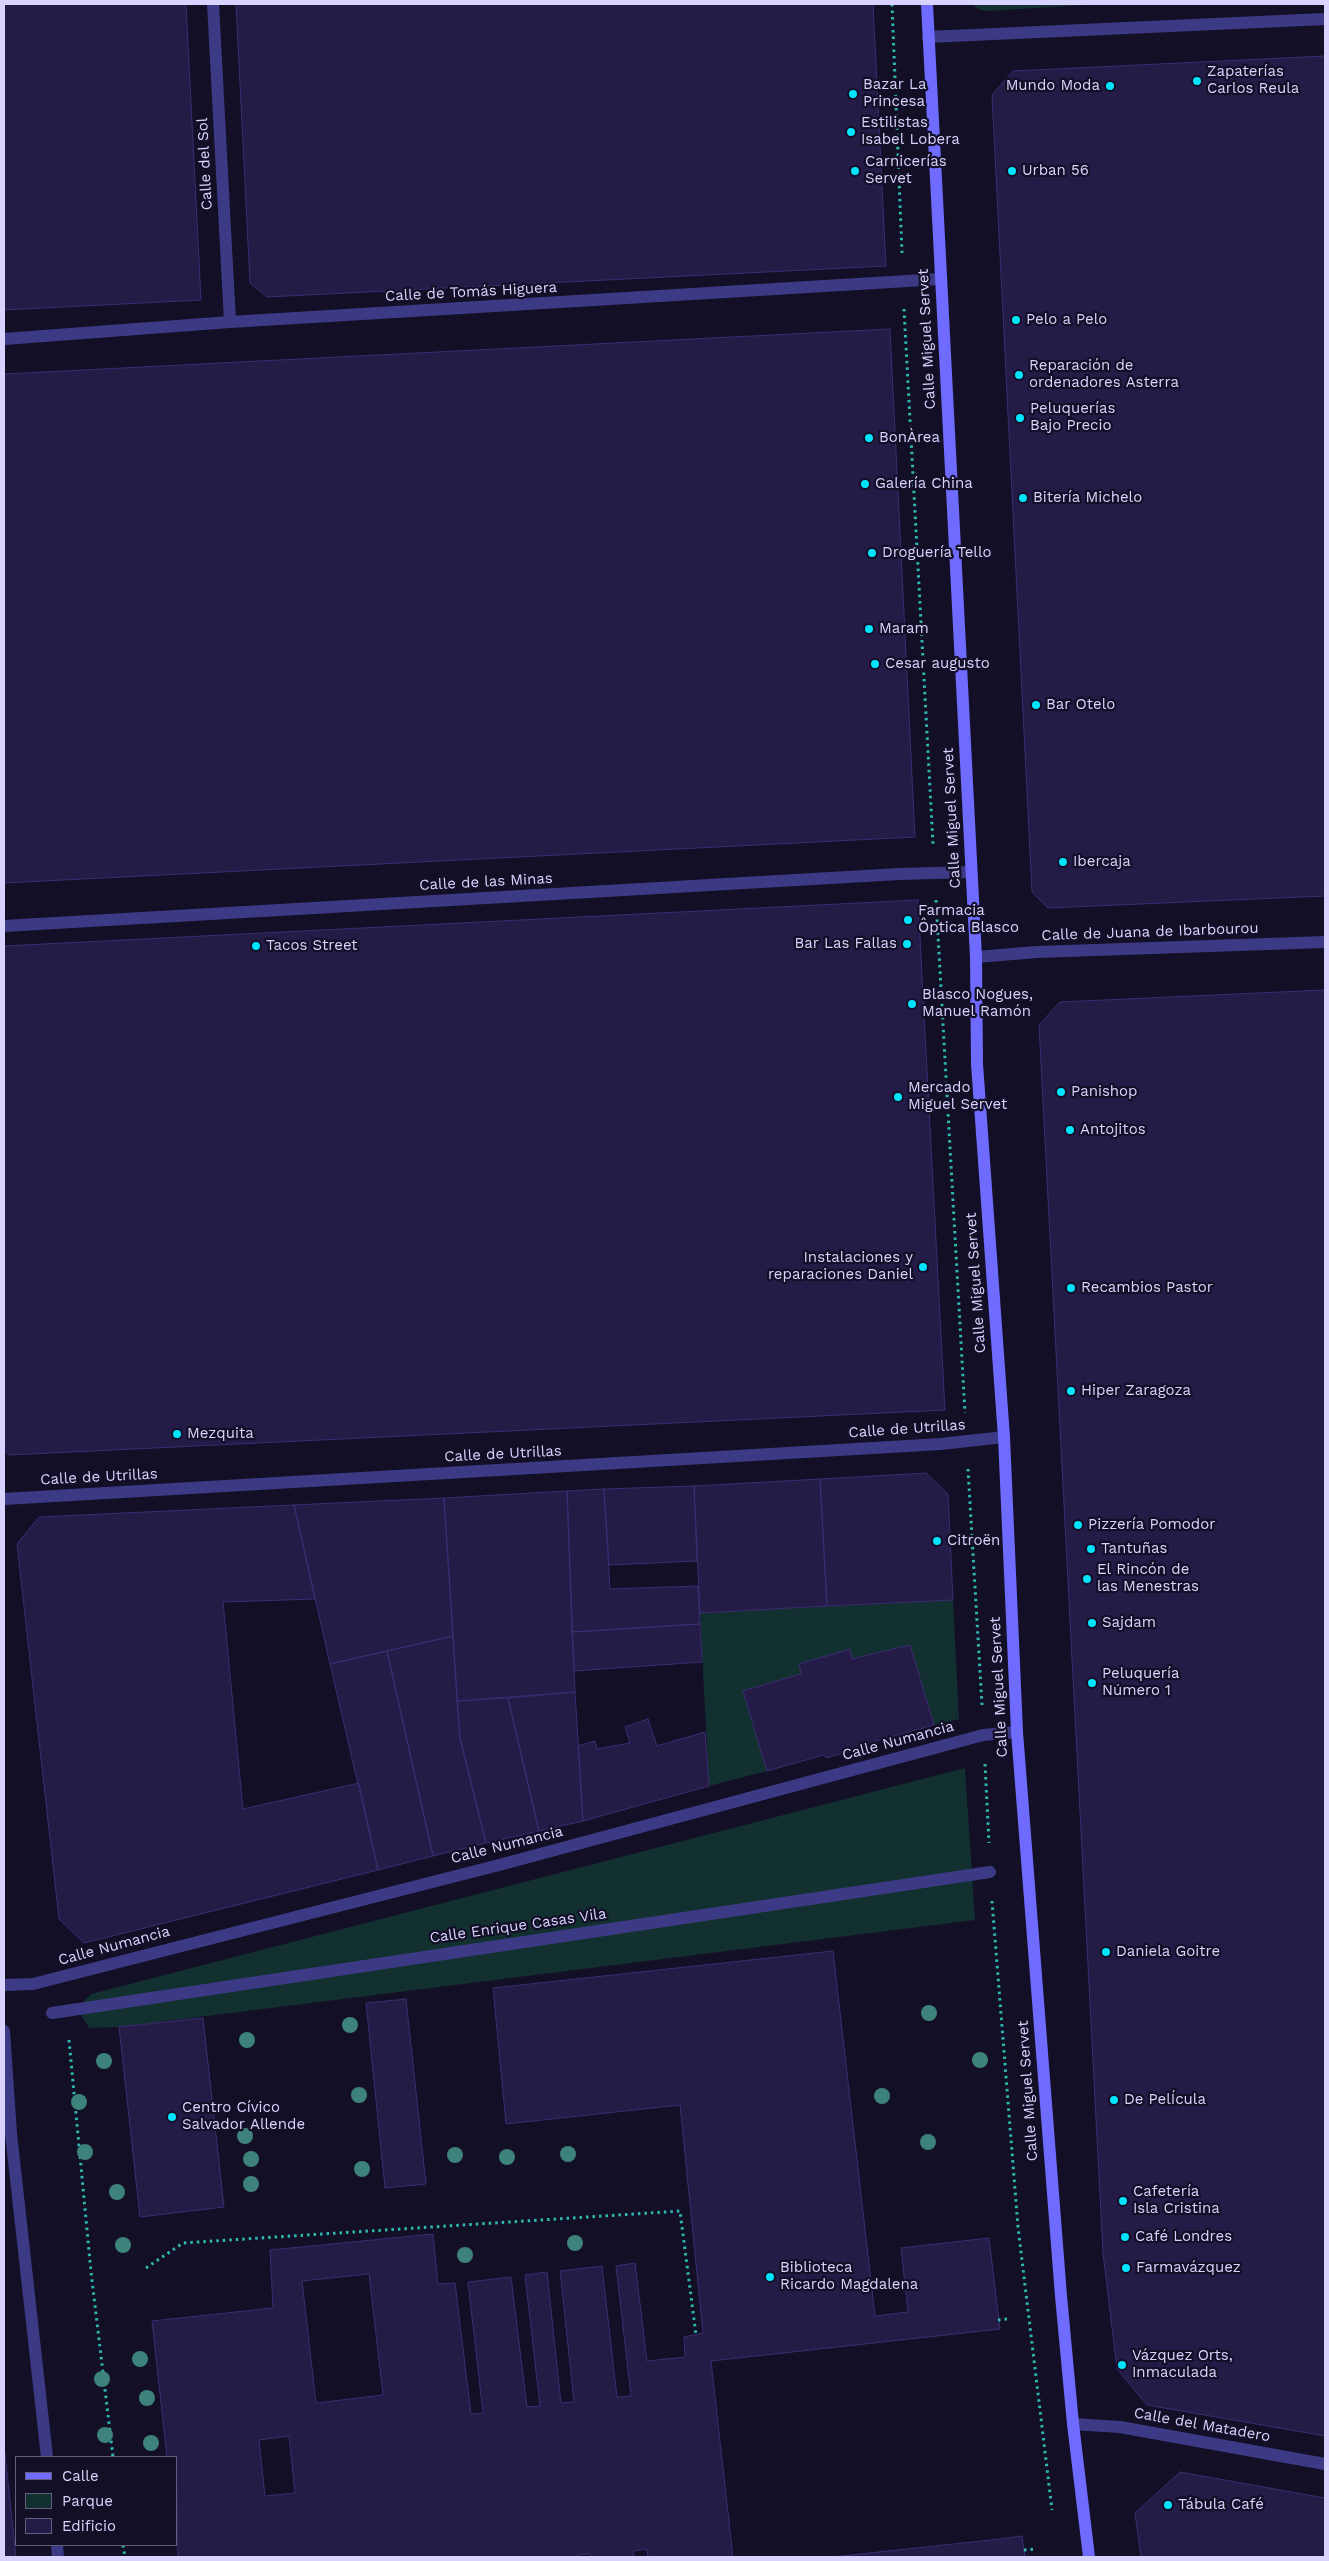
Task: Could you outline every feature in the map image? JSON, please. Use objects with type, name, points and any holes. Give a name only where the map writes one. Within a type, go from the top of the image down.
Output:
[{"type":"main road","name":"Calle Miguel Servet","points":[[927,4],[976,957],[977,1064],[1004,1437],[1017,1732],[1073,2424],[1089,2557]]},
{"type":"street","name":"Calle del Sol","points":[[213,4],[230,322]]},
{"type":"street","points":[[928,37],[1325,18]]},
{"type":"street","name":"Calle de Tomás Higuera","points":[[4,340],[230,322],[940,279]]},
{"type":"street","name":"Calle de las Minas","points":[[4,926],[935,872],[971,872]]},
{"type":"street","name":"Calle de Juana de Ibarbourou","points":[[976,957],[1037,952],[1325,942]]},
{"type":"street","name":"Calle de Utrillas","points":[[4,1499],[967,1442],[1004,1437]]},
{"type":"street","name":"Calle Numancia","points":[[4,1985],[33,1984],[503,1864],[983,1735],[1017,1732]]},
{"type":"street","name":"Calle Enrique Casas Vila","points":[[52,2013],[990,1872]]},
{"type":"street","points":[[4,2031],[12,2142],[47,2456]]},
{"type":"street","name":"Calle del Matadero","points":[[1073,2424],[1120,2427],[1325,2464]]},
{"type":"path","points":[[892,4],[898,116],[903,282],[990,1872],[1018,2227],[1052,2512]]},
{"type":"path","points":[[66,2010],[91,2272],[113,2456]]},
{"type":"path","points":[[146,2268],[182,2243],[680,2210],[696,2335]]},
{"type":"path","points":[[998,2320],[1008,2319]]},
{"type":"path","points":[[1024,2550],[1036,2549]]},
{"type":"green space","points":[[972,4],[1100,4],[988,11],[980,10]]},
{"type":"green space","points":[[953,1600],[959,1719],[934,1725],[910,1645],[852,1659],[849,1650],[799,1664],[801,1674],[743,1691],[767,1771],[709,1786],[700,1613]]},
{"type":"green space","points":[[965,1768],[975,1920],[119,2027],[89,2028],[77,2008],[91,1994]]},
{"type":"building","points":[[4,4],[186,4],[201,300],[4,310]]},
{"type":"building","points":[[236,4],[873,4],[886,266],[267,297],[250,283]]},
{"type":"building","points":[[1325,56],[1325,896],[1048,908],[1032,892],[992,95],[1013,71]]},
{"type":"building","points":[[890,329],[915,837],[4,883],[4,374]]},
{"type":"building","points":[[918,900],[945,1410],[9,1455],[4,1450],[4,946]]},
{"type":"building","points":[[1325,990],[1325,2436],[1147,2405],[1117,2369],[1103,2253],[1039,1025],[1060,1002]]},
{"type":"building","points":[[926,1473],[948,1494],[953,1600],[827,1606],[820,1479]]},
{"type":"building","points":[[820,1479],[827,1606],[700,1613],[694,1486]]},
{"type":"building","points":[[694,1486],[697,1561],[609,1565],[604,1489]]},
{"type":"building","points":[[604,1489],[610,1589],[698,1586],[700,1624],[572,1632],[567,1491]]},
{"type":"building","points":[[567,1491],[575,1692],[457,1701],[444,1498]]},
{"type":"building","points":[[444,1498],[453,1636],[330,1664],[294,1505]]},
{"type":"building","points":[[294,1505],[315,1599],[223,1602],[243,1809],[359,1783],[378,1870],[84,1943],[59,1919],[17,1544],[39,1517]]},
{"type":"building","points":[[700,1624],[702,1662],[574,1671],[572,1632]]},
{"type":"building","points":[[453,1636],[460,1738],[486,1843],[433,1856],[387,1651]]},
{"type":"building","points":[[910,1645],[934,1725],[876,1741],[876,1744],[826,1758],[824,1755],[767,1771],[743,1691],[801,1674],[799,1664],[850,1649],[852,1659]]},
{"type":"building","points":[[387,1651],[433,1856],[378,1870],[330,1664]]},
{"type":"building","points":[[575,1692],[583,1821],[539,1831],[508,1698]]},
{"type":"building","points":[[508,1698],[539,1831],[486,1843],[460,1738],[457,1701]]},
{"type":"building","points":[[648,1719],[657,1746],[705,1732],[709,1786],[583,1821],[578,1746],[595,1741],[597,1749],[630,1743],[625,1727]]},
{"type":"building","points":[[833,1951],[875,2316],[908,2312],[901,2248],[989,2238],[1000,2329],[711,2361],[733,2557],[648,2557],[647,2549],[633,2551],[634,2557],[591,2557],[590,2554],[578,2555],[578,2557],[178,2557],[178,2456],[167,2456],[152,2321],[273,2308],[270,2250],[433,2234],[438,2284],[455,2283],[471,2414],[483,2413],[468,2282],[511,2277],[527,2407],[540,2406],[525,2275],[547,2272],[561,2403],[574,2402],[560,2271],[602,2266],[617,2397],[631,2396],[616,2266],[635,2263],[647,2361],[685,2357],[684,2337],[703,2333],[680,2105],[506,2124],[493,1988]],"holes":[[[369,2274],[383,2395],[316,2403],[302,2281]],[[289,2436],[295,2493],[265,2496],[259,2440]]]},
{"type":"building","points":[[406,1999],[426,2184],[385,2188],[366,2003]]},
{"type":"building","points":[[203,2018],[224,2207],[140,2217],[119,2027]]},
{"type":"building","points":[[4,2445],[16,2557],[4,2557]]},
{"type":"building","points":[[1180,2472],[1325,2498],[1325,2557],[1141,2557],[1135,2513]]},
{"type":"building","points":[[1022,2536],[1025,2557],[832,2557],[1000,2539]]},
{"type":"place","name":"Zapaterías Carlos Reula","points":[[1197,81]]},
{"type":"place","name":"Mundo Moda","points":[[1110,86]]},
{"type":"place","name":"Bazar La Princesa","points":[[853,94]]},
{"type":"place","name":"Estilistas Isabel Lobera","points":[[851,132]]},
{"type":"place","name":"Carnicerías Servet","points":[[855,171]]},
{"type":"place","name":"Urban 56","points":[[1012,171]]},
{"type":"place","name":"Pelo a Pelo","points":[[1016,320]]},
{"type":"place","name":"Reparación de ordenadores Asterra","points":[[1019,375]]},
{"type":"place","name":"Peluquerías Bajo Precio","points":[[1020,418]]},
{"type":"place","name":"BonÀrea","points":[[869,438]]},
{"type":"place","name":"Galería China","points":[[865,484]]},
{"type":"place","name":"Bitería Michelo","points":[[1023,498]]},
{"type":"place","name":"Droguería Tello","points":[[872,553]]},
{"type":"place","name":"Maram","points":[[869,629]]},
{"type":"place","name":"Cesar augusto","points":[[875,664]]},
{"type":"place","name":"Bar Otelo","points":[[1036,705]]},
{"type":"place","name":"Ibercaja","points":[[1063,862]]},
{"type":"place","name":"Farmacia Ôptica Blasco","points":[[908,920]]},
{"type":"place","name":"Bar Las Fallas","points":[[907,944]]},
{"type":"place","name":"Tacos Street","points":[[256,946]]},
{"type":"place","name":"Blasco Nogues, Manuel Ramón","points":[[912,1004]]},
{"type":"place","name":"Panishop","points":[[1061,1092]]},
{"type":"place","name":"Mercado Miguel Servet","points":[[898,1097]]},
{"type":"place","name":"Antojitos","points":[[1070,1130]]},
{"type":"place","name":"Instalaciones y reparaciones Daniel","points":[[923,1267]]},
{"type":"place","name":"Recambios Pastor","points":[[1071,1288]]},
{"type":"place","name":"Hiper Zaragoza","points":[[1071,1391]]},
{"type":"place","name":"Mezquita","points":[[177,1434]]},
{"type":"place","name":"Pizzería Pomodor","points":[[1078,1525]]},
{"type":"place","name":"Citroën","points":[[937,1541]]},
{"type":"place","name":"Tantuñas","points":[[1091,1549]]},
{"type":"place","name":"El Rincón de las Menestras","points":[[1087,1579]]},
{"type":"place","name":"Sajdam","points":[[1092,1623]]},
{"type":"place","name":"Peluquería Número 1","points":[[1092,1683]]},
{"type":"place","name":"Daniela Goitre","points":[[1106,1952]]},
{"type":"place","name":"De PelÍcula","points":[[1114,2100]]},
{"type":"place","name":"Centro Cívico Salvador Allende","points":[[172,2117]]},
{"type":"place","name":"Cafetería Isla Cristina","points":[[1123,2201]]},
{"type":"place","name":"Café Londres","points":[[1125,2237]]},
{"type":"place","name":"Farmavázquez","points":[[1126,2268]]},
{"type":"place","name":"Biblioteca Ricardo Magdalena","points":[[770,2277]]},
{"type":"place","name":"Vázquez Orts, Inmaculada","points":[[1122,2365]]},
{"type":"place","name":"Tábula Café","points":[[1168,2505]]}]
